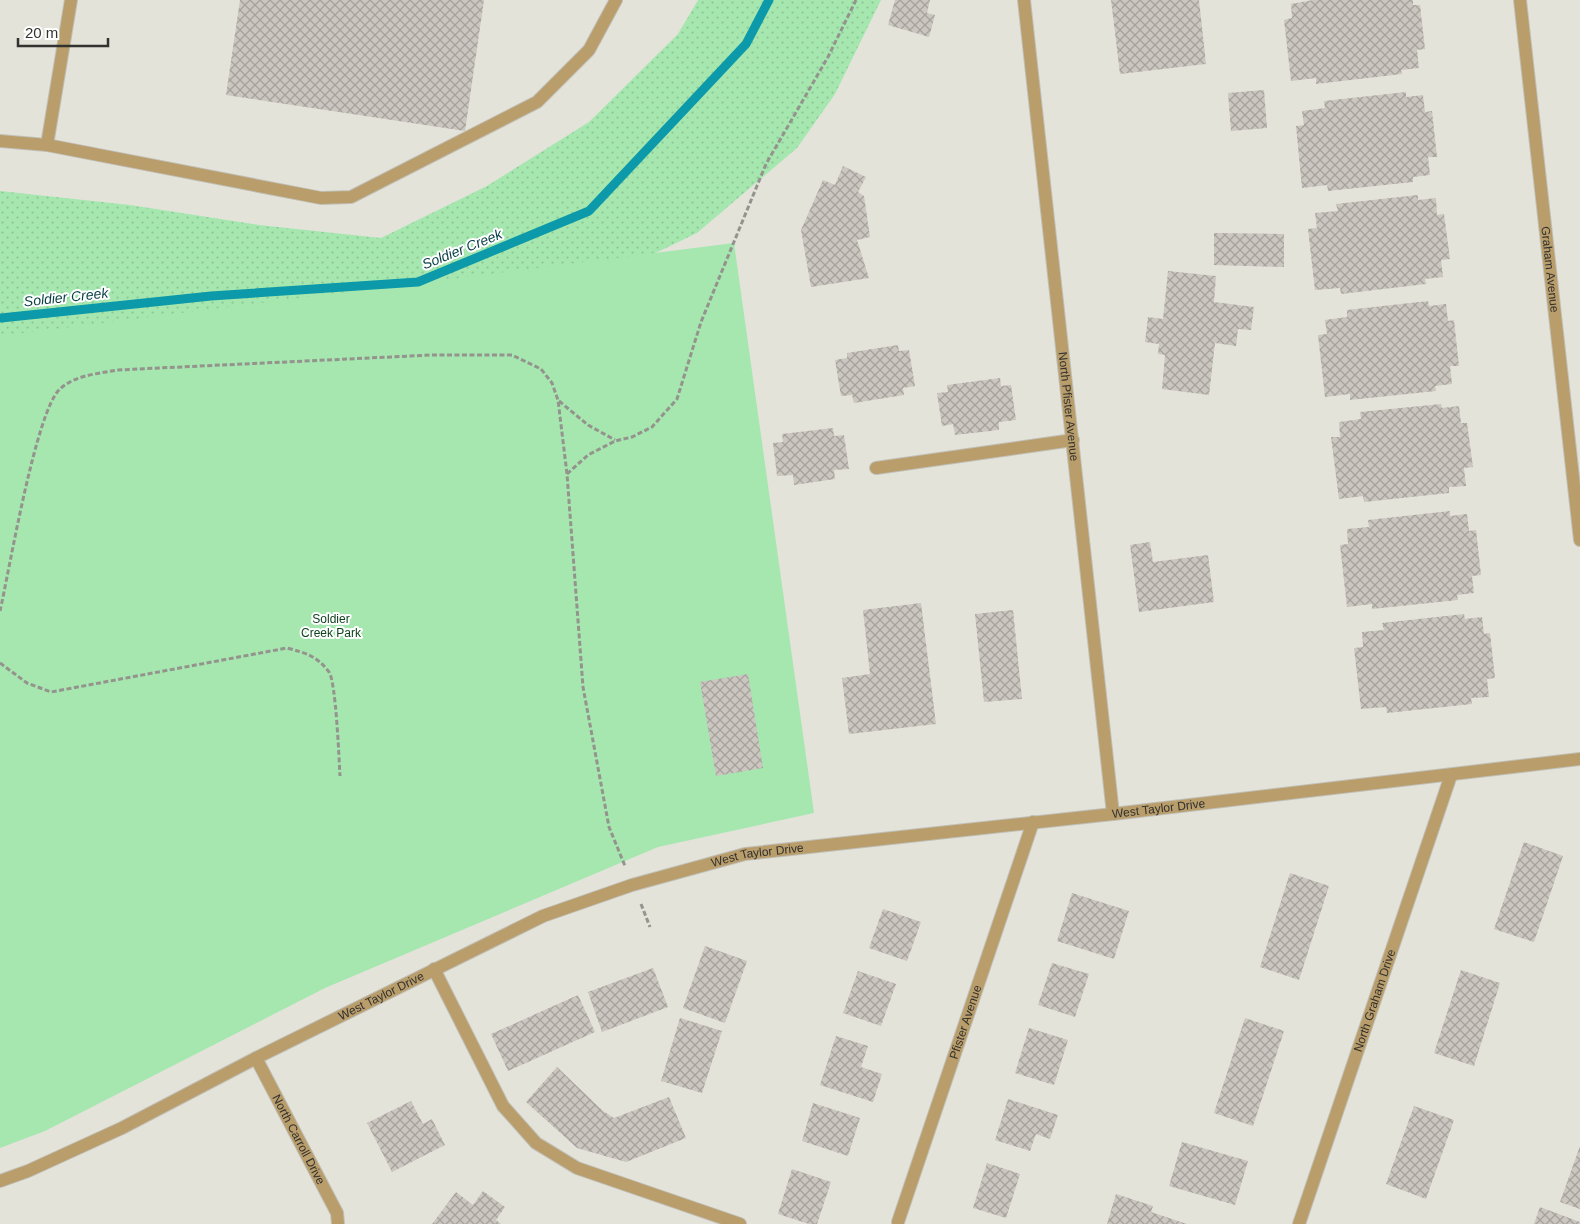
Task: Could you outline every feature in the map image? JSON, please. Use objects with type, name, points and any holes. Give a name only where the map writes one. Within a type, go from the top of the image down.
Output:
[{"type":"street","points":[[47,144],[71,0]]},
{"type":"street","points":[[0,141],[47,144],[321,198],[351,197],[537,102],[590,50],[616,0]]},
{"type":"street","name":"North Pfister Avenue","points":[[1024,0],[1114,814]]},
{"type":"street","name":"Graham Avenue","points":[[1520,0],[1580,540]]},
{"type":"street","points":[[876,468],[1072,440]]},
{"type":"street","name":"West Taylor Drive","points":[[0,1181],[28,1171],[122,1128],[256,1058],[543,916],[632,885],[745,854],[1114,814],[1580,759]]},
{"type":"street","name":"North Graham Drive","points":[[1299,1224],[1451,775]]},
{"type":"street","name":"Pfister Avenue","points":[[898,1222],[1033,822]]},
{"type":"street","points":[[434,969],[503,1106],[536,1142],[577,1168],[740,1224]]},
{"type":"street","name":"North Carroll Drive","points":[[256,1058],[337,1213],[338,1224]]},
{"type":"path","points":[[567,474],[588,455],[615,441],[632,437],[652,427],[677,399],[701,322],[766,164],[828,57],[856,0]]},
{"type":"path","points":[[0,611],[41,426],[59,389],[79,377],[116,370],[347,361],[432,355],[512,355],[541,369],[552,383],[558,400],[567,474],[582,687],[609,827],[650,927]]},
{"type":"path","points":[[558,400],[588,425],[615,441]]},
{"type":"path","points":[[0,662],[27,683],[51,692],[287,648],[311,654],[330,674],[336,713],[340,776]]},
{"type":"green space","points":[[698,0],[881,0],[835,94],[797,148],[697,233],[552,303],[0,520],[0,191],[130,205],[259,225],[381,238],[487,186],[589,122],[678,34]]},
{"type":"green space","name":"Soldier Creek Park","points":[[734,243],[814,813],[658,847],[325,988],[45,1131],[0,1148],[0,336]]},
{"type":"building","points":[[240,0],[484,0],[465,131],[226,95]]},
{"type":"building","points":[[895,0],[930,0],[927,13],[935,15],[929,37],[888,25]]},
{"type":"building","points":[[1111,0],[1199,0],[1206,64],[1120,74]]},
{"type":"building","points":[[1313,0],[1413,0],[1413,5],[1420,5],[1425,49],[1417,50],[1419,68],[1401,70],[1402,74],[1316,84],[1316,78],[1291,81],[1284,20],[1292,18],[1291,4]]},
{"type":"building","points":[[1264,90],[1267,128],[1231,131],[1228,93]]},
{"type":"building","points":[[1406,92],[1406,97],[1423,95],[1425,112],[1432,111],[1437,157],[1428,157],[1430,175],[1413,177],[1413,182],[1328,191],[1327,185],[1302,188],[1296,126],[1304,125],[1302,111],[1325,108],[1324,101]]},
{"type":"building","points":[[843,166],[866,177],[858,192],[864,196],[870,237],[857,240],[869,278],[811,287],[801,230],[823,180],[835,185]]},
{"type":"building","points":[[1418,195],[1418,200],[1436,198],[1437,215],[1444,214],[1450,259],[1441,260],[1443,277],[1425,279],[1426,284],[1341,294],[1340,288],[1315,290],[1308,229],[1317,228],[1315,213],[1338,211],[1336,204]]},
{"type":"building","points":[[1214,233],[1284,234],[1284,267],[1214,265]]},
{"type":"building","points":[[1168,271],[1216,276],[1214,302],[1254,307],[1251,330],[1238,329],[1236,346],[1215,343],[1209,395],[1162,389],[1165,355],[1158,354],[1159,344],[1145,342],[1148,317],[1163,319]]},
{"type":"building","points":[[1428,301],[1429,306],[1446,304],[1448,321],[1454,320],[1459,366],[1450,366],[1452,384],[1435,386],[1436,391],[1350,400],[1350,394],[1325,397],[1318,335],[1327,334],[1325,320],[1347,317],[1347,310]]},
{"type":"building","points":[[898,345],[899,351],[909,350],[915,386],[903,388],[904,395],[854,403],[852,395],[841,396],[835,360],[847,358],[847,353]]},
{"type":"building","points":[[1000,378],[1001,386],[1011,385],[1016,420],[999,422],[999,430],[955,435],[953,424],[942,426],[937,393],[948,392],[947,385]]},
{"type":"building","points":[[1441,404],[1442,408],[1459,406],[1461,423],[1467,423],[1473,467],[1464,468],[1466,486],[1449,487],[1449,493],[1364,502],[1363,496],[1339,499],[1331,437],[1340,437],[1339,422],[1361,419],[1360,412]]},
{"type":"building","points":[[833,428],[834,436],[844,435],[849,469],[834,470],[835,479],[794,485],[793,475],[777,476],[773,443],[783,442],[782,434]]},
{"type":"building","points":[[1450,511],[1450,516],[1467,514],[1469,531],[1476,530],[1481,575],[1472,576],[1474,593],[1457,595],[1458,600],[1372,609],[1372,604],[1347,607],[1340,545],[1348,544],[1347,529],[1369,527],[1368,520]]},
{"type":"building","points":[[1150,542],[1153,562],[1208,555],[1214,602],[1139,612],[1130,545]]},
{"type":"building","points":[[921,603],[936,724],[849,734],[842,678],[870,674],[863,610]]},
{"type":"building","points":[[1013,610],[1022,699],[984,702],[975,614]]},
{"type":"building","points":[[1464,614],[1465,619],[1482,617],[1484,634],[1490,633],[1495,678],[1487,679],[1489,697],[1471,698],[1472,704],[1387,713],[1386,707],[1361,709],[1354,648],[1363,647],[1362,632],[1384,630],[1382,623]]},
{"type":"building","points":[[748,674],[763,768],[716,776],[700,682]]},
{"type":"building","points":[[1524,842],[1563,856],[1534,942],[1494,929]]},
{"type":"building","points":[[1290,873],[1329,886],[1299,980],[1260,967]]},
{"type":"building","points":[[1072,893],[1129,911],[1114,959],[1057,941]]},
{"type":"building","points":[[883,909],[921,922],[907,961],[869,948]]},
{"type":"building","points":[[705,946],[747,961],[725,1023],[683,1008]]},
{"type":"building","points":[[1052,963],[1089,974],[1075,1017],[1038,1005]]},
{"type":"building","points":[[653,968],[668,1007],[602,1032],[588,992]]},
{"type":"building","points":[[1461,970],[1500,983],[1474,1066],[1434,1053]]},
{"type":"building","points":[[858,971],[896,984],[881,1026],[843,1013]]},
{"type":"building","points":[[578,995],[595,1032],[508,1071],[491,1034]]},
{"type":"building","points":[[680,1018],[722,1031],[702,1093],[661,1081]]},
{"type":"building","points":[[1245,1018],[1284,1031],[1253,1126],[1214,1113]]},
{"type":"building","points":[[1029,1028],[1068,1040],[1054,1085],[1015,1073]]},
{"type":"building","points":[[836,1036],[868,1046],[861,1067],[882,1074],[873,1102],[820,1085]]},
{"type":"building","points":[[557,1067],[603,1111],[614,1118],[669,1097],[686,1138],[626,1162],[577,1148],[526,1102]]},
{"type":"building","points":[[1008,1099],[1058,1115],[1050,1139],[1036,1134],[1030,1151],[995,1140]]},
{"type":"building","points":[[411,1101],[423,1124],[432,1119],[445,1145],[392,1172],[367,1123]]},
{"type":"building","points":[[813,1103],[860,1118],[848,1156],[802,1141]]},
{"type":"building","points":[[1414,1106],[1454,1120],[1426,1199],[1386,1184]]},
{"type":"building","points":[[1182,1142],[1248,1161],[1235,1205],[1169,1186]]},
{"type":"building","points":[[1580,1146],[1580,1209],[1560,1202]]},
{"type":"building","points":[[987,1163],[1020,1174],[1006,1218],[973,1208]]},
{"type":"building","points":[[792,1169],[831,1182],[817,1224],[809,1224],[778,1214]]},
{"type":"building","points":[[483,1191],[505,1207],[496,1220],[501,1224],[432,1224],[456,1192],[473,1205]]},
{"type":"building","points":[[1116,1194],[1153,1206],[1151,1212],[1187,1224],[1107,1224]]},
{"type":"building","points":[[1540,1207],[1580,1222],[1580,1224],[1534,1224]]},
{"type":"waterway","name":"Soldier Creek","points":[[1,318],[211,296],[418,282],[589,211],[746,44],[769,0]]}]
